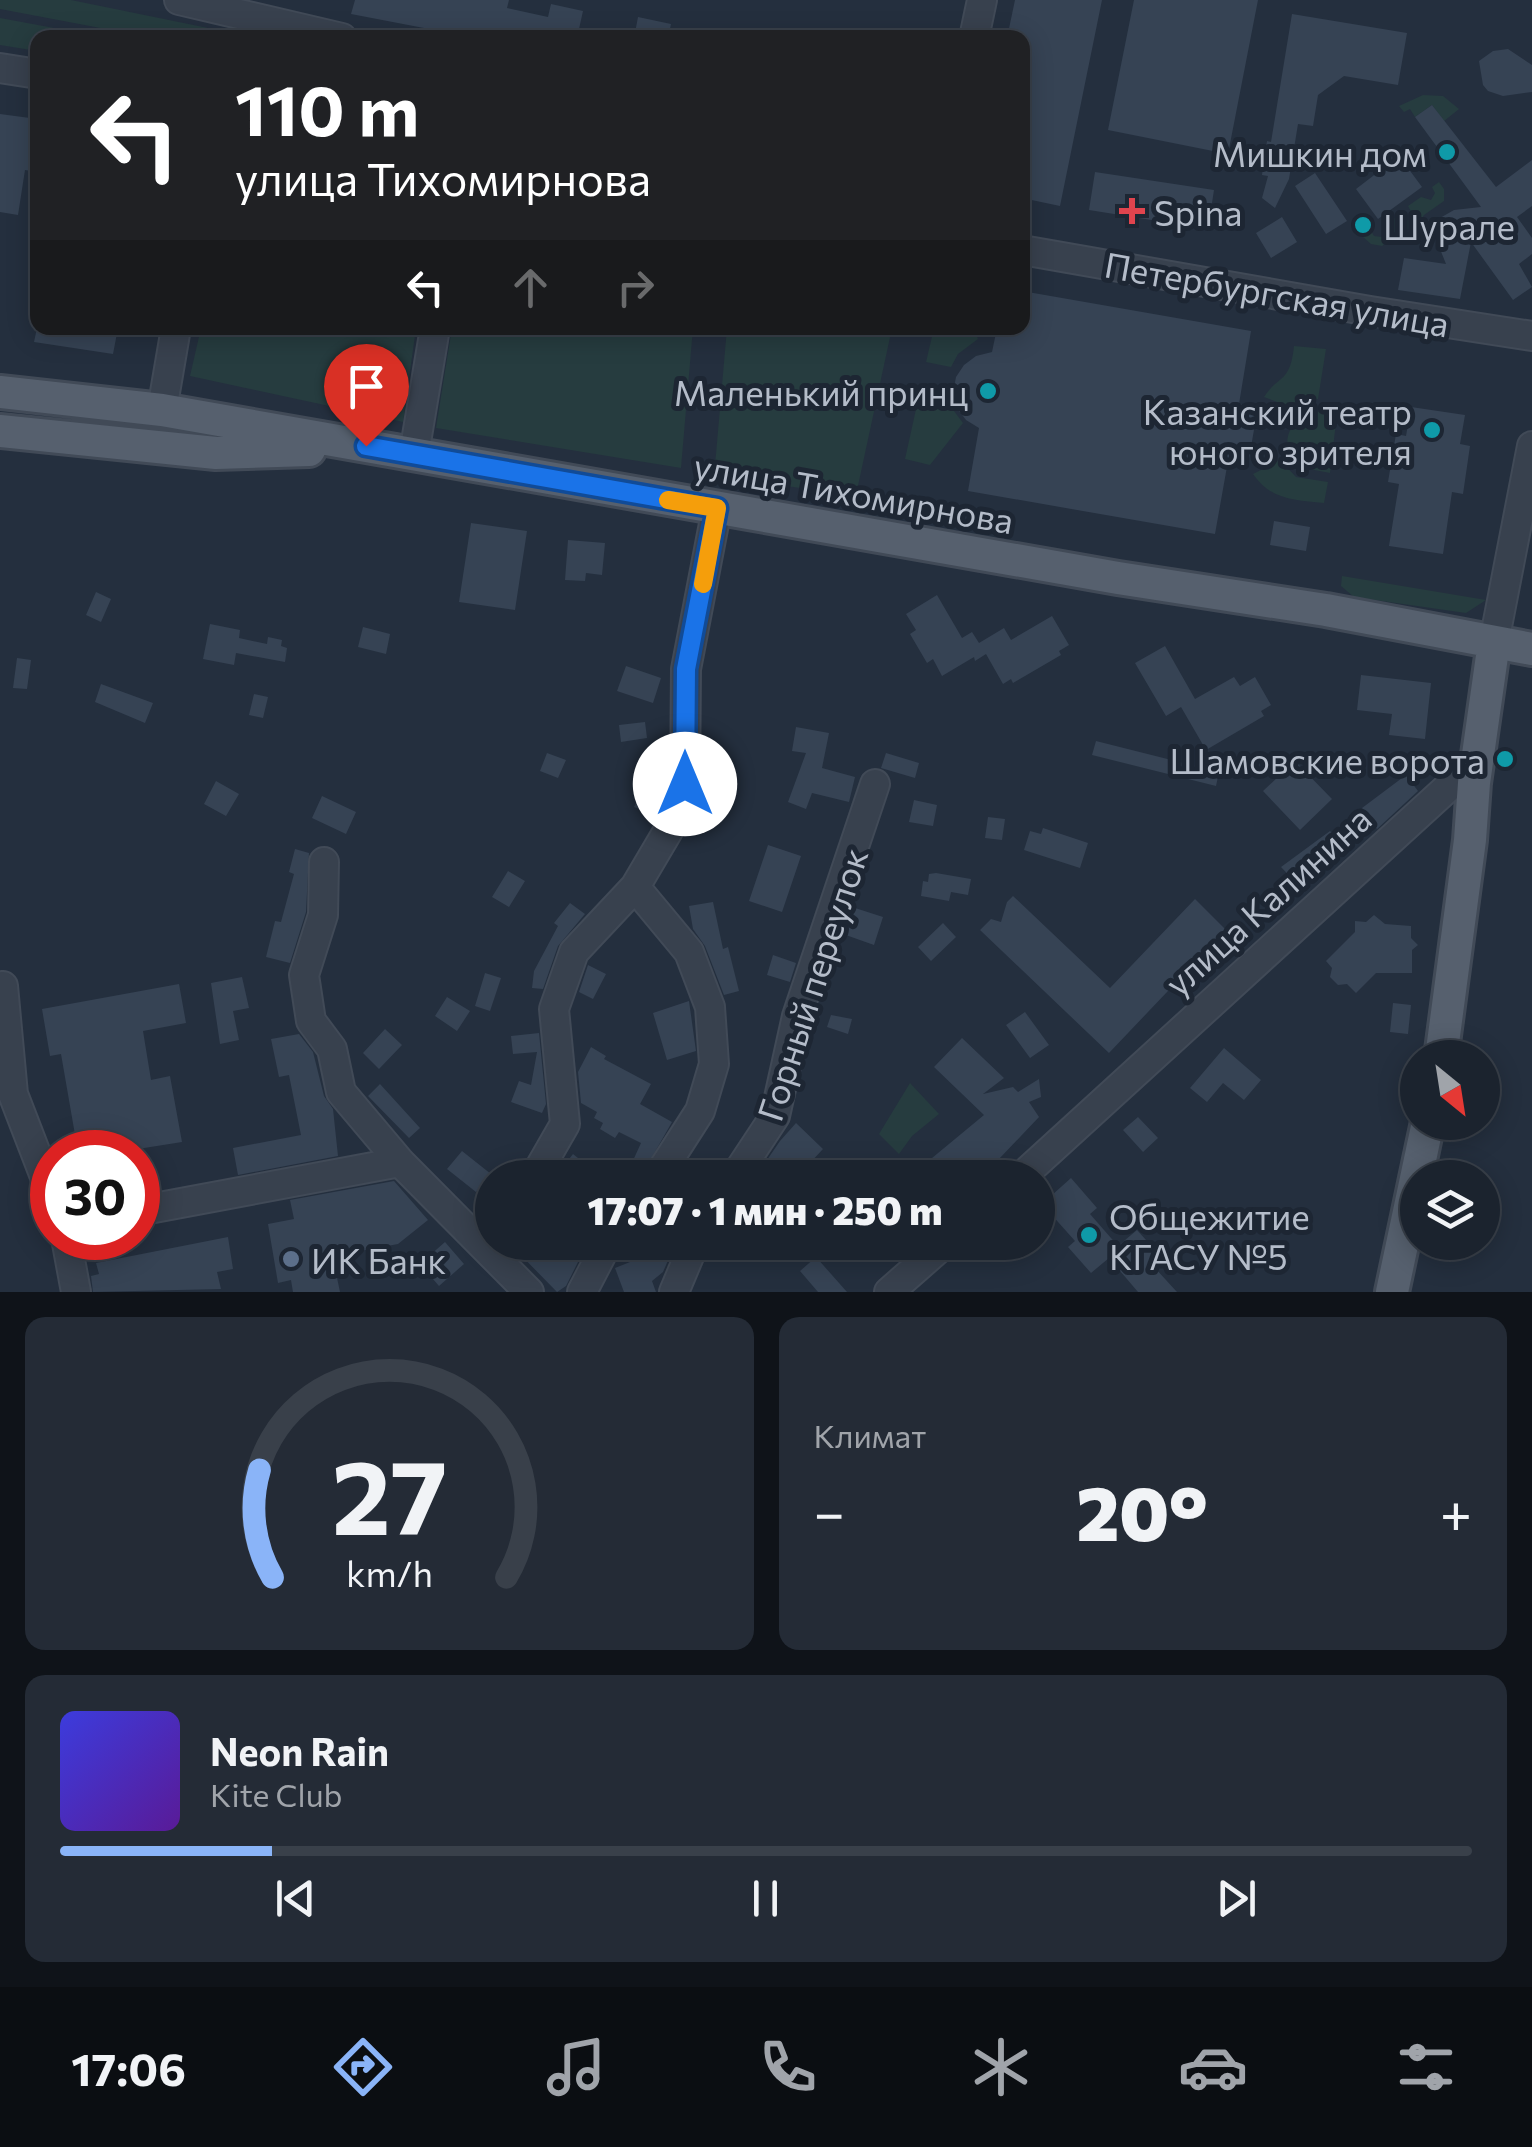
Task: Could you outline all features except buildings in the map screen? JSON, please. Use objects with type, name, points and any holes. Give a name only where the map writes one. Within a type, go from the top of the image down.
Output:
[{"type":"main road","points":[[0,368],[162,410]]},
{"type":"main road","points":[[0,392],[162,410]]},
{"type":"main road","name":"улица Тихомирнова","points":[[162,410],[1118,578],[1326,610],[1532,650]]},
{"type":"main road","points":[[0,431],[216,453],[366,446]]},
{"type":"main road","points":[[1444,1040],[1494,642]]},
{"type":"main road","points":[[1392,1292],[1424,1140]]},
{"type":"street","points":[[179,0],[308,30]]},
{"type":"street","points":[[976,30],[982,0]]},
{"type":"street","points":[[0,68],[30,73]]},
{"type":"street","name":"Петербургская улица","points":[[1030,251],[1532,336]]},
{"type":"street","points":[[162,410],[175,335]]},
{"type":"street","points":[[414,454],[434,335]]},
{"type":"street","points":[[1494,642],[1532,446]]},
{"type":"street","points":[[544,1160],[565,1124],[554,1009],[574,952],[635,887],[668,831],[685,784],[686,669],[717,508]]},
{"type":"street","name":"улица Калинина","points":[[1040,1160],[1477,761]]},
{"type":"street","name":"Горный переулок","points":[[746,1160],[775,1116],[797,1016],[875,784]]},
{"type":"street","points":[[324,862],[323,915],[304,975],[311,1021],[332,1049],[341,1092],[400,1162],[529,1292]]},
{"type":"street","points":[[635,887],[689,952],[710,1007],[714,1064],[700,1110],[669,1160]]},
{"type":"street","points":[[2,986],[13,1094],[30,1138]]},
{"type":"street","points":[[160,1207],[400,1162]]},
{"type":"street","points":[[471,1237],[475,1233]]},
{"type":"street","points":[[70,1260],[76,1292]]},
{"type":"street","points":[[582,1292],[599,1260]]},
{"type":"street","points":[[674,1292],[687,1260]]},
{"type":"street","points":[[888,1292],[925,1260]]},
{"type":"green space","points":[[0,0],[71,0],[208,28],[111,30],[0,9]]},
{"type":"green space","points":[[0,18],[65,30],[30,30],[30,50],[0,45]]},
{"type":"green space","points":[[1423,95],[1443,96],[1459,109],[1444,121],[1432,105],[1415,117],[1410,109],[1404,112],[1399,106]]},
{"type":"green space","points":[[1439,182],[1444,189],[1444,201],[1424,215],[1418,226],[1397,233],[1382,246],[1363,237],[1371,231],[1382,237],[1386,231],[1383,224],[1393,217],[1399,222],[1409,220],[1412,213],[1408,206],[1421,197],[1431,200],[1435,193],[1432,187]]},
{"type":"green space","points":[[199,335],[415,335],[403,422],[190,376]]},
{"type":"green space","points":[[451,335],[692,335],[681,468],[436,428]]},
{"type":"green space","points":[[726,335],[890,335],[856,495],[714,477]]},
{"type":"green space","points":[[932,335],[976,335],[978,339],[958,354],[951,367],[926,362]]},
{"type":"green space","points":[[1294,346],[1326,349],[1318,399],[1288,414],[1277,402],[1264,397],[1287,373]]},
{"type":"green space","points":[[920,391],[949,395],[951,407],[963,423],[930,465],[905,459]]},
{"type":"green space","points":[[1314,411],[1337,414],[1330,473],[1299,467],[1289,450],[1288,434],[1292,427]]},
{"type":"green space","points":[[1280,460],[1296,477],[1328,482],[1324,503],[1275,494],[1260,483],[1253,474]]},
{"type":"green space","points":[[1342,576],[1486,600],[1466,613],[1354,597],[1341,586]]},
{"type":"green space","points":[[910,1083],[939,1114],[912,1136],[899,1154],[879,1134]]},
{"type":"slow traffic","points":[[668,500],[717,508],[703,584]]},
{"type":"place","name":"Мишкин дом","points":[[1447,152]]},
{"type":"place","name":"Spina","points":[[1132,211]]},
{"type":"place","name":"Шурале","points":[[1363,225]]},
{"type":"place","name":"Маленький принц","points":[[988,391]]},
{"type":"place","name":"Казанский театр юного зрителя","points":[[1432,430]]},
{"type":"place","name":"Шамовские ворота","points":[[1505,759]]},
{"type":"place","name":"Общежитие КГАСУ №5","points":[[1089,1235]]},
{"type":"place","name":"ИК Банк","points":[[291,1259]]},
{"type":"route","points":[[366,446],[717,508],[686,669],[685,784]]}]
